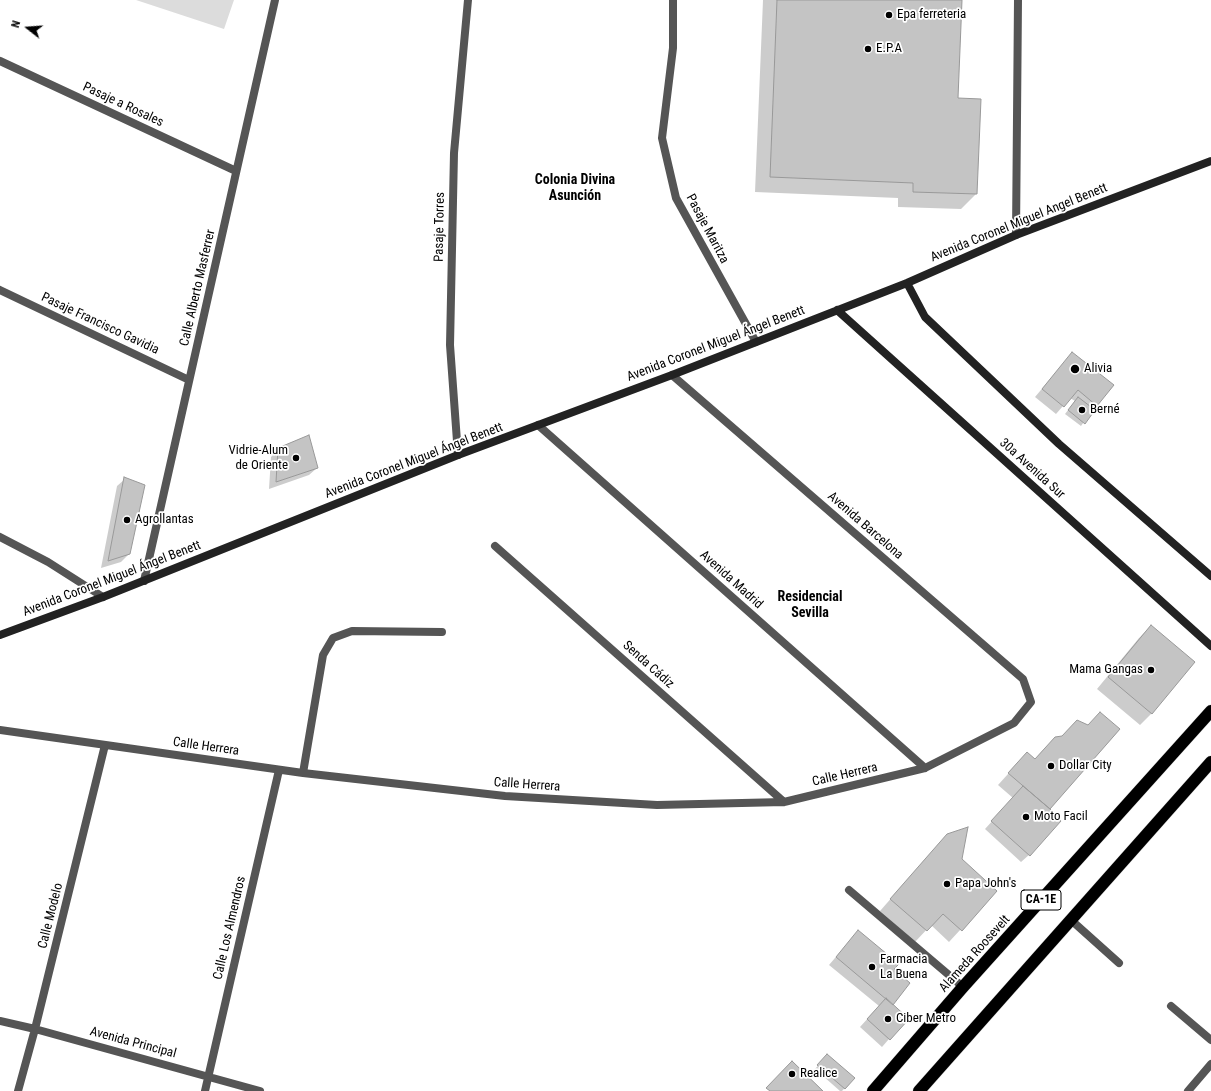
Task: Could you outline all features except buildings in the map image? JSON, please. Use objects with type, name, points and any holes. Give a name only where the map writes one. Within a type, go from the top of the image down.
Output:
[{"type":"highway","name":"Alameda Roosevelt","points":[[873,1091],[963,987],[1211,711]]},
{"type":"highway","name":"CA-1E","points":[[919,1091],[1211,762]]},
{"type":"street","name":"Calle Alberto Masferrer","points":[[144,581],[275,0]]},
{"type":"street","name":"Pasaje Torres","points":[[458,455],[450,345],[454,153],[468,0]]},
{"type":"street","name":"Pasaje Maritza","points":[[673,0],[673,48],[662,138],[676,198],[756,342]]},
{"type":"street","points":[[1016,235],[1018,0]]},
{"type":"street","name":"Pasaje a Rosales","points":[[0,61],[236,171]]},
{"type":"street","name":"Avenida Coronel Miguel Angel Benett","points":[[837,310],[907,283],[1016,235],[1211,161]]},
{"type":"street","points":[[907,283],[925,316],[1059,444],[1211,576]]},
{"type":"street","name":"Pasaje Francisco Gavidia","points":[[0,290],[189,380]]},
{"type":"street","name":"Avenida Coronel Miguel Ángel Benett","points":[[0,635],[144,581],[458,455],[672,375],[837,310]]},
{"type":"street","name":"30a Avenida Sur","points":[[837,310],[1211,646]]},
{"type":"street","name":"Avenida Barcelona","points":[[672,375],[1023,679],[1031,702]]},
{"type":"street","name":"Avenida Madrid","points":[[538,425],[925,768]]},
{"type":"street","points":[[0,538],[48,562],[103,597]]},
{"type":"street","name":"Senda Cádiz","points":[[495,546],[784,802]]},
{"type":"street","points":[[303,773],[323,655],[333,638],[352,631],[442,632]]},
{"type":"street","name":"Calle Herrera","points":[[0,730],[279,770],[505,796],[657,805],[784,802],[925,768],[1014,724],[1031,702]]},
{"type":"street","name":"Calle Modelo","points":[[18,1091],[35,1029],[105,745]]},
{"type":"street","name":"Calle Los Almendros","points":[[205,1091],[251,885],[279,770]]},
{"type":"street","points":[[849,890],[963,987]]},
{"type":"street","points":[[1071,920],[1119,963]]},
{"type":"street","points":[[1171,1006],[1211,1040]]},
{"type":"street","name":"Avenida Principal","points":[[0,1021],[35,1029],[260,1091]]},
{"type":"street","points":[[1188,1091],[1211,1064]]},
{"type":"shaded area","points":[[136,0],[234,0],[224,29]]},
{"type":"place","name":"Epa ferreteria","points":[[889,15]]},
{"type":"place","name":"E.P.A","points":[[868,49]]},
{"type":"place","name":"Alivia","points":[[1075,369]]},
{"type":"place","name":"Berné","points":[[1082,410]]},
{"type":"place","name":"Vidrie-Alum de Oriente","points":[[296,458]]},
{"type":"place","name":"Agrollantas","points":[[127,520]]},
{"type":"place","name":"Mama Gangas","points":[[1151,670]]},
{"type":"place","name":"Dollar City","points":[[1051,766]]},
{"type":"place","name":"Moto Facil","points":[[1026,817]]},
{"type":"place","name":"Papa John's","points":[[947,884]]},
{"type":"place","name":"Farmacia La Buena","points":[[872,967]]},
{"type":"place","name":"Ciber Metro","points":[[888,1019]]},
{"type":"place","name":"Realice","points":[[792,1074]]},
{"type":"district","name":"Colonia Divina Asunción","points":[[575,188]]},
{"type":"district","name":"Residencial Sevilla","points":[[810,606]]}]
